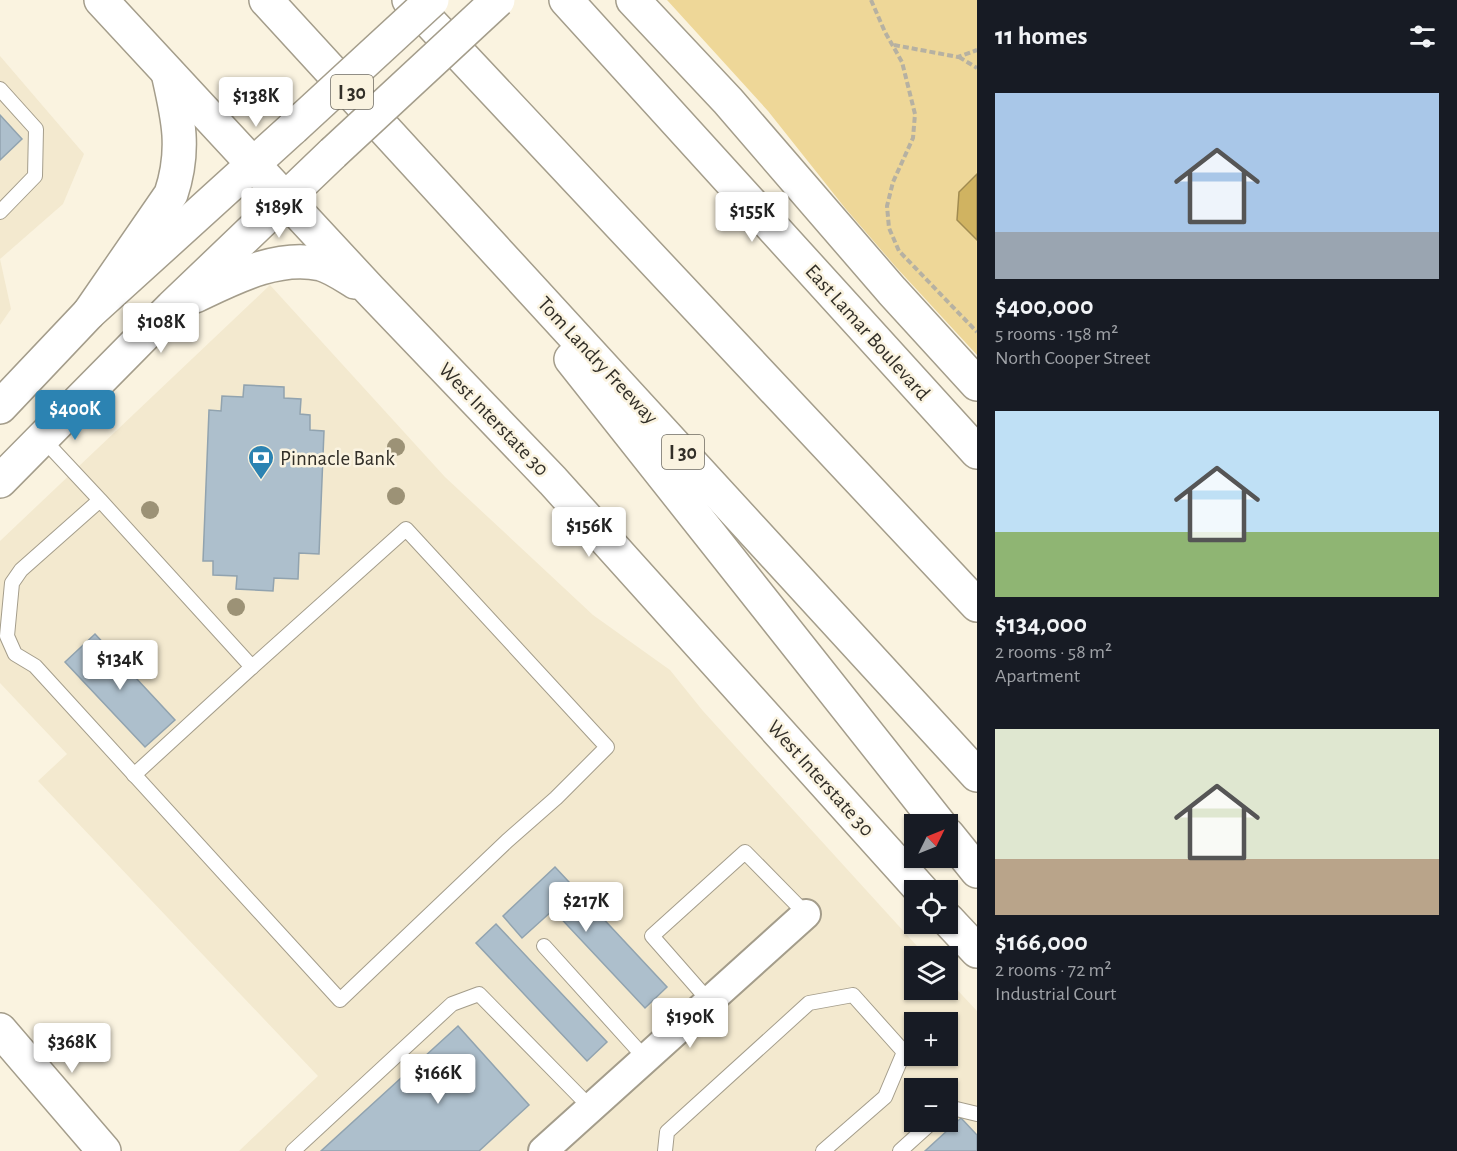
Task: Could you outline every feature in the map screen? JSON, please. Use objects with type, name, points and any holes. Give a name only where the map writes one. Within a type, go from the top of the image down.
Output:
[{"type":"main road","name":"West Interstate 30","points":[[101,0],[370,290],[553,480],[912,880]]},
{"type":"main road","name":"Tom Landry Freeway","points":[[266,0],[977,775]]},
{"type":"main road","points":[[409,0],[977,604]]},
{"type":"main road","points":[[0,407],[79,324],[255,165],[432,0]]},
{"type":"main road","points":[[0,481],[171,307],[498,0]]},
{"type":"main road","name":"East Lamar Boulevard","points":[[566,0],[977,452]]},
{"type":"main road","points":[[633,0],[728,101],[892,291],[977,384]]},
{"type":"main road","points":[[42,438],[33,406],[71,361],[79,324],[171,194],[178,173],[181,145],[168,73]]},
{"type":"main road","points":[[388,131],[931,814]]},
{"type":"main road","points":[[171,307],[238,276],[273,265],[322,264],[370,290]]},
{"type":"main road","points":[[958,847],[977,871]]},
{"type":"main road","points":[[958,931],[977,951]]},
{"type":"main road","points":[[0,1030],[98,1149]]},
{"type":"street","points":[[543,1151],[806,914]]},
{"type":"lane","points":[[0,90],[36,129],[35,176],[0,212]]},
{"type":"lane","points":[[42,438],[252,667]]},
{"type":"lane","points":[[100,500],[21,570],[12,583],[7,636],[15,654],[35,666],[134,775],[340,1000],[507,841],[556,798],[607,747],[406,529],[134,775]]},
{"type":"lane","points":[[709,1001],[652,936],[745,852],[806,914]]},
{"type":"lane","points":[[544,946],[645,1058]]},
{"type":"lane","points":[[293,1151],[452,1004],[479,994],[591,1107]]},
{"type":"lane","points":[[665,1151],[667,1132],[809,1003],[853,995],[904,1052],[885,1097],[823,1151]]},
{"type":"lane","points":[[958,1109],[977,1114]]},
{"type":"lane","points":[[900,1151],[921,1132]]},
{"type":"path","points":[[871,0],[902,62],[915,114],[913,138],[892,182],[887,206],[889,228],[899,251],[977,332]]},
{"type":"path","points":[[894,45],[958,57],[977,68]]},
{"type":"path","points":[[958,57],[977,50]]},
{"type":"shaded area","points":[[667,0],[977,0],[977,355],[895,266],[845,208],[768,111]]},
{"type":"shaded area","points":[[0,56],[84,154],[63,204],[0,259]]},
{"type":"shaded area","points":[[977,174],[977,240],[957,220],[959,192]]},
{"type":"shaded area","points":[[0,259],[11,309],[0,325]]},
{"type":"shaded area","points":[[270,285],[445,477],[593,615],[670,670],[703,711],[917,946],[904,946],[904,1000],[958,1000],[958,991],[977,1011],[977,1151],[239,1151],[318,1076],[38,781],[67,754],[0,683],[0,541]]},
{"type":"building","points":[[0,115],[22,139],[0,160]]},
{"type":"building","points":[[244,385],[284,387],[284,398],[301,399],[300,414],[310,415],[310,430],[324,431],[319,554],[299,553],[298,579],[274,578],[273,591],[236,589],[237,576],[213,575],[213,561],[203,561],[209,410],[221,411],[222,396],[243,397]]},
{"type":"building","points":[[95,634],[175,720],[145,747],[65,662]]},
{"type":"building","points":[[555,867],[667,987],[645,1008],[553,910],[522,938],[503,916]]},
{"type":"building","points":[[496,924],[607,1042],[587,1061],[476,943]]},
{"type":"building","points":[[458,1026],[529,1105],[479,1151],[321,1151]]},
{"type":"building","points":[[961,1118],[977,1135],[977,1151],[925,1151],[946,1132],[958,1132],[958,1121]]},
{"type":"place","name":"Pinnacle Bank","points":[[261,481]]}]
